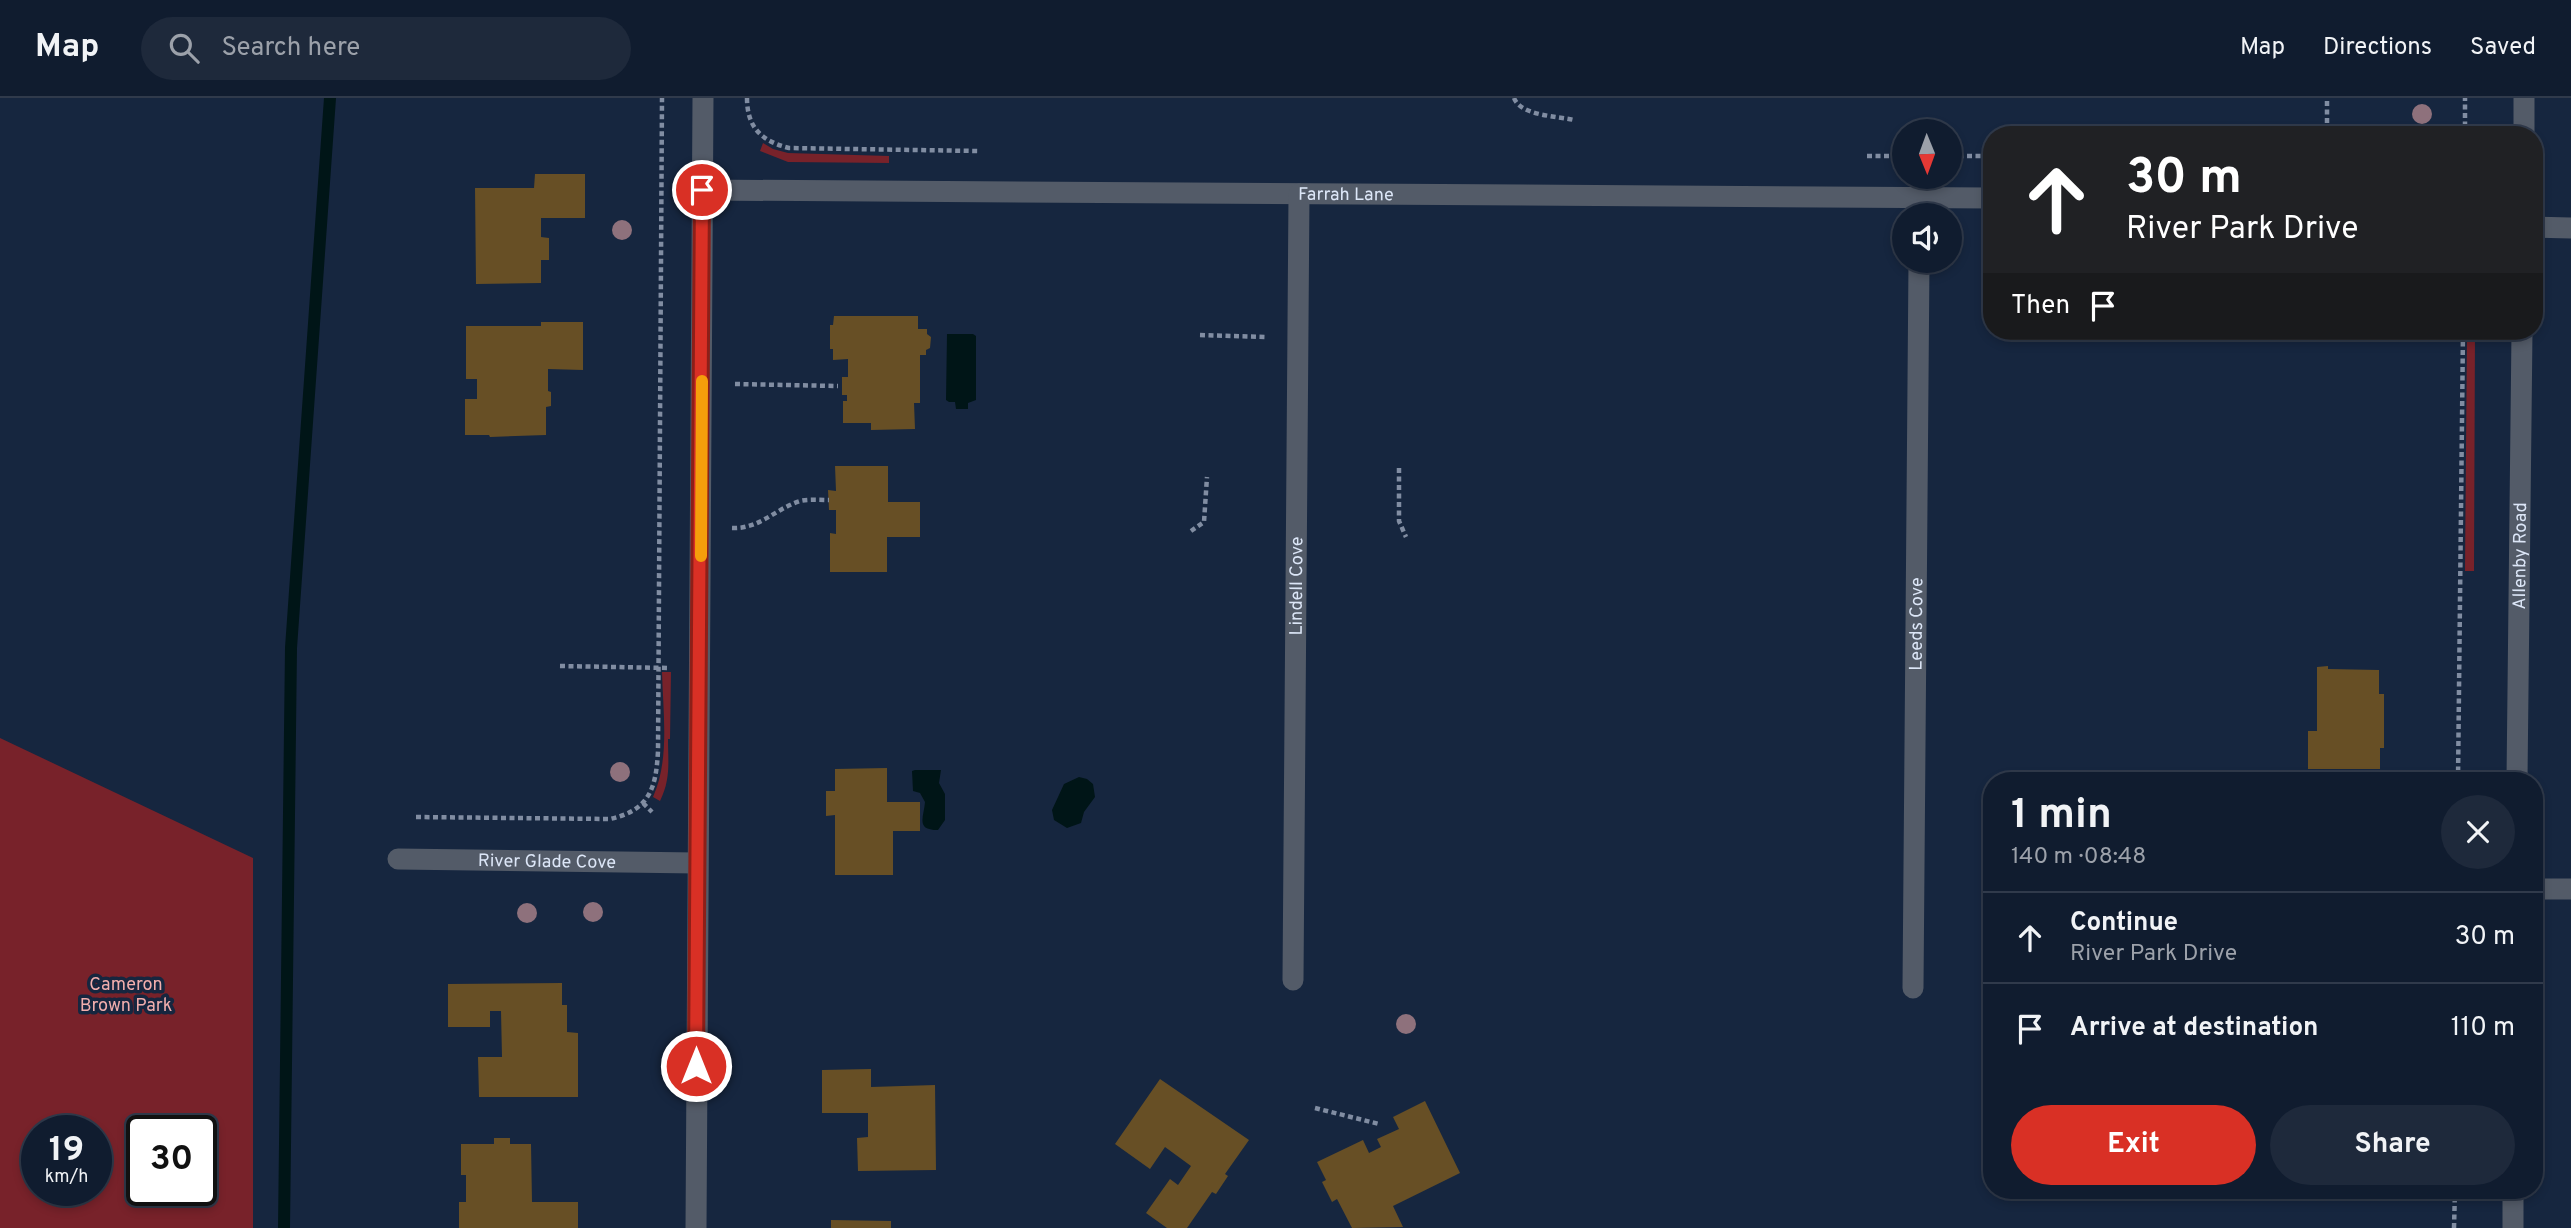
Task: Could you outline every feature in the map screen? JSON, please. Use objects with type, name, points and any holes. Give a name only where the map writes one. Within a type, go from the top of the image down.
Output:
[{"type":"street","points":[[696,1228],[703,98]]},
{"type":"street","points":[[2524,98],[2524,126]]},
{"type":"street","name":"Farrah Lane","points":[[702,190],[1299,194],[1892,206]]},
{"type":"street","name":"Lindell Cove","points":[[1293,980],[1299,194]]},
{"type":"street","name":"Farrah Lane","points":[[1952,203],[1983,199]]},
{"type":"street","points":[[2543,227],[2571,228]]},
{"type":"street","name":"Leeds Cove","points":[[1913,988],[1919,273]]},
{"type":"street","name":"Allenby Road","points":[[2517,772],[2522,340]]},
{"type":"street","name":"River Glade Cove","points":[[398,859],[697,863]]},
{"type":"street","points":[[2543,889],[2571,889]]},
{"type":"street","points":[[2513,1199],[2513,1228]]},
{"type":"path","points":[[416,817],[610,819],[643,803],[654,785],[657,770],[662,98]]},
{"type":"path","points":[[747,98],[749,118],[754,130],[762,137],[789,148],[978,151]]},
{"type":"path","points":[[1514,98],[1518,105],[1525,109],[1574,120]]},
{"type":"path","points":[[2465,98],[2465,126]]},
{"type":"path","points":[[2327,101],[2327,126]]},
{"type":"path","points":[[1867,156],[1892,156]]},
{"type":"path","points":[[1962,156],[1983,156]]},
{"type":"path","points":[[1200,335],[1269,337]]},
{"type":"path","points":[[2458,772],[2463,340]]},
{"type":"path","points":[[735,384],[838,386]]},
{"type":"path","points":[[1399,468],[1399,521],[1406,537]]},
{"type":"path","points":[[1191,531],[1204,522],[1207,477]]},
{"type":"path","points":[[732,527],[742,528],[761,522],[802,501],[829,500]]},
{"type":"path","points":[[560,666],[670,668]]},
{"type":"path","points":[[643,803],[652,812]]},
{"type":"path","points":[[1315,1108],[1379,1124]]},
{"type":"path","points":[[2454,1228],[2455,1199]]},
{"type":"green space","points":[[763,143],[788,153],[889,156],[889,163],[788,162],[760,151]]},
{"type":"green space","points":[[2467,340],[2475,340],[2474,571],[2465,571]]},
{"type":"green space","points":[[662,672],[671,672],[670,739],[667,778],[660,801],[653,797],[664,752]]},
{"type":"green space","name":"Cameron Brown Park","points":[[0,738],[253,858],[253,1228],[0,1228]]},
{"type":"shaded area","points":[[947,334],[976,336],[976,400],[968,403],[968,409],[956,409],[955,402],[946,400]]},
{"type":"shaded area","points":[[941,770],[939,783],[945,794],[945,820],[938,830],[926,828],[922,822],[925,802],[920,793],[913,791],[912,771]]},
{"type":"shaded area","points":[[1079,777],[1093,784],[1095,797],[1084,812],[1081,823],[1067,828],[1054,820],[1052,810],[1064,784]]},
{"type":"building","points":[[535,174],[585,174],[585,218],[541,218],[541,237],[549,238],[549,260],[541,260],[541,283],[476,284],[475,188],[534,188]]},
{"type":"building","points":[[834,316],[918,316],[918,329],[927,329],[927,334],[931,337],[926,355],[920,355],[920,403],[914,403],[915,429],[871,430],[871,423],[843,423],[843,401],[847,401],[847,395],[842,395],[842,377],[848,377],[848,359],[833,360],[830,325],[833,325]]},
{"type":"building","points":[[541,322],[583,322],[583,370],[548,369],[551,406],[546,407],[546,435],[465,435],[465,399],[477,399],[477,379],[466,379],[466,326],[541,326]]},
{"type":"building","points":[[835,466],[888,466],[888,502],[920,502],[920,537],[887,537],[887,572],[830,572],[830,533],[836,534],[836,510],[829,510],[828,490],[836,491]]},
{"type":"building","points":[[2328,666],[2328,669],[2379,670],[2379,694],[2384,694],[2384,748],[2380,748],[2380,769],[2308,769],[2308,731],[2317,731],[2317,667]]},
{"type":"building","points":[[887,768],[887,802],[920,802],[920,831],[893,831],[893,875],[835,875],[835,815],[826,816],[826,791],[835,791],[835,769]]},
{"type":"building","points":[[562,983],[562,1005],[567,1005],[567,1032],[578,1033],[578,1097],[479,1097],[478,1057],[502,1057],[501,1011],[490,1011],[490,1027],[448,1027],[448,984]]},
{"type":"building","points":[[871,1069],[871,1087],[935,1085],[936,1170],[858,1171],[857,1138],[868,1137],[868,1113],[822,1113],[822,1070]]},
{"type":"building","points":[[1160,1079],[1249,1140],[1225,1174],[1228,1176],[1216,1194],[1212,1192],[1187,1228],[1167,1228],[1146,1213],[1170,1179],[1178,1185],[1191,1166],[1165,1147],[1150,1169],[1115,1144]]},
{"type":"building","points":[[1425,1101],[1460,1173],[1393,1206],[1403,1227],[1352,1228],[1337,1199],[1332,1202],[1322,1182],[1326,1180],[1317,1162],[1363,1140],[1369,1153],[1381,1147],[1377,1139],[1399,1129],[1393,1117]]},
{"type":"building","points":[[494,1138],[510,1138],[510,1144],[531,1144],[532,1202],[578,1202],[578,1228],[459,1228],[459,1202],[466,1202],[466,1175],[461,1175],[461,1144],[494,1144]]},
{"type":"building","points":[[831,1220],[891,1221],[891,1228],[831,1228]]},
{"type":"waterway","points":[[284,1228],[291,648],[330,98]]},
{"type":"slow traffic","points":[[701,556],[702,381]]},
{"type":"route","points":[[696,1066],[702,190]]}]
